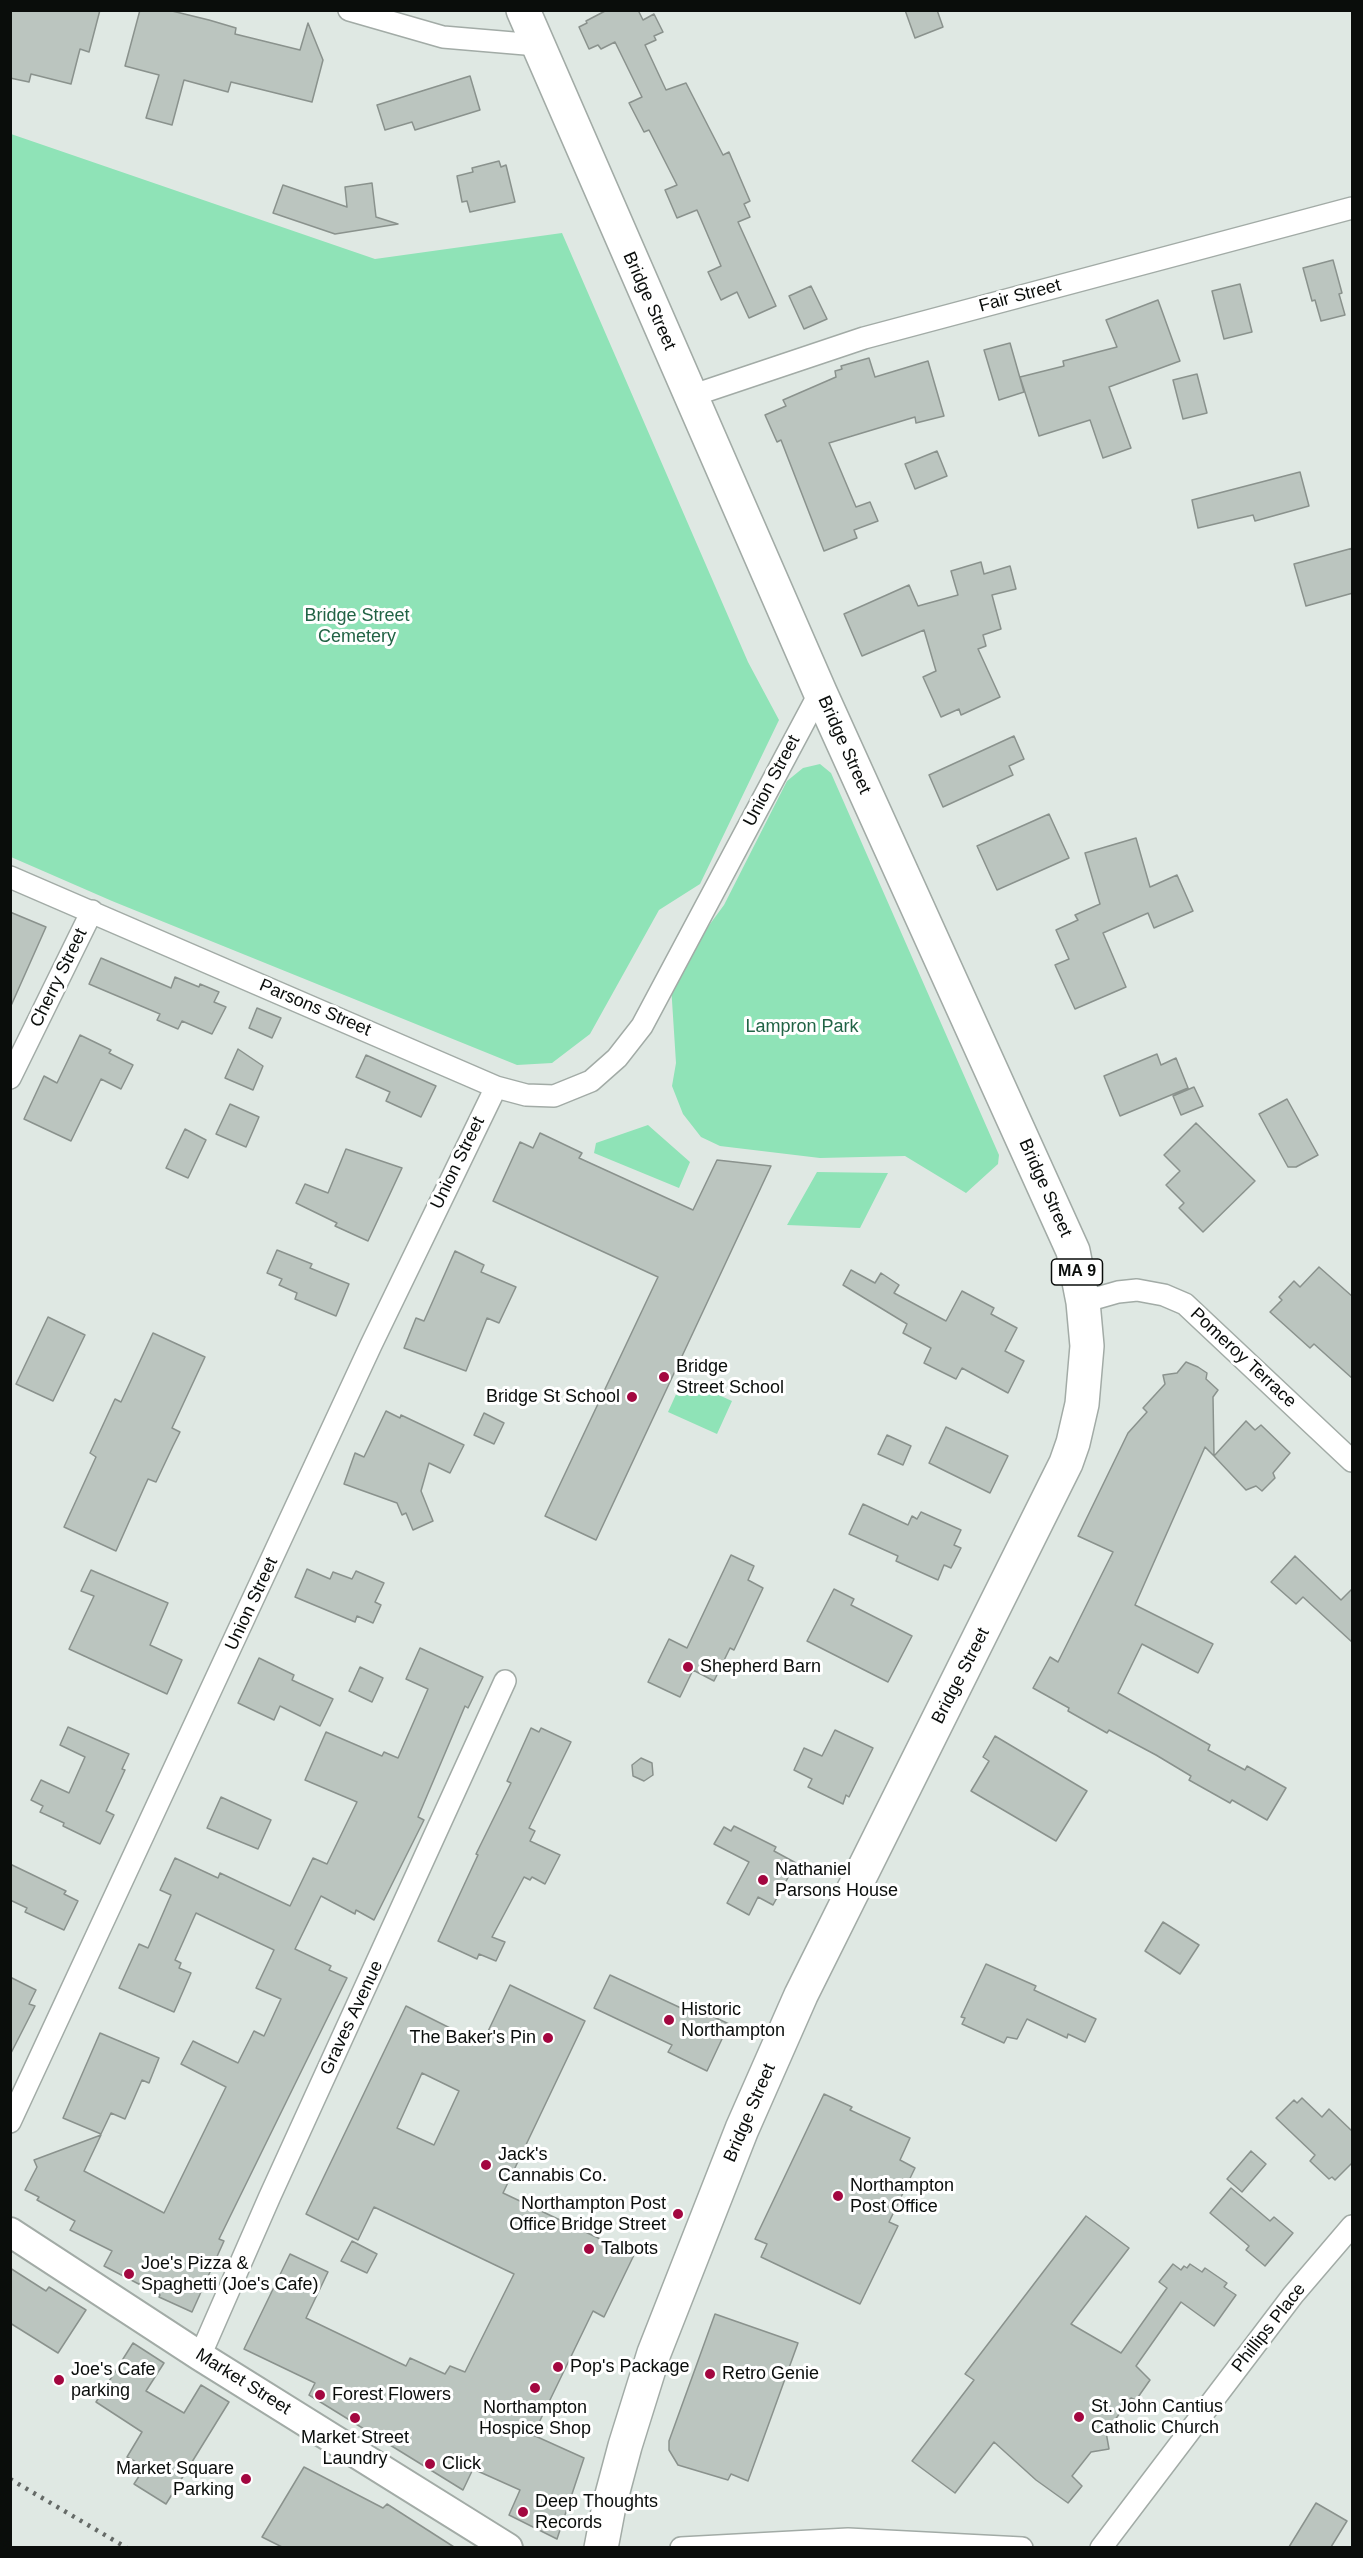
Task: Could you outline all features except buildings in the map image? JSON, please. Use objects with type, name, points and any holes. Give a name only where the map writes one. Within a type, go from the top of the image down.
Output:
[{"type":"highway","name":"Bridge Street","points":[[523,10],[820,692],[1073,1251],[1083,1302],[1087,1346],[1085,1384],[1078,1423],[1066,1463],[801,1995],[742,2129],[644,2383],[614,2486],[601,2547]]},
{"type":"street","points":[[349,10],[443,37],[537,45]]},
{"type":"street","name":"Fair Street","points":[[691,396],[864,338],[1353,208]]},
{"type":"street","name":"Union Street","points":[[617,1058],[642,1026],[820,692]]},
{"type":"street","name":"Parsons Street","points":[[10,877],[496,1087],[526,1095],[554,1096],[591,1081],[617,1058]]},
{"type":"street","name":"Cherry Street","points":[[10,1078],[92,911]]},
{"type":"street","name":"Union Street","points":[[10,2122],[371,1345],[496,1087]]},
{"type":"street","name":"Pomeroy Terrace","points":[[1083,1302],[1118,1292],[1137,1290],[1164,1295],[1185,1305],[1353,1461]]},
{"type":"street","name":"Graves Avenue","points":[[200,2356],[270,2196],[505,1681]]},
{"type":"street","name":"Phillips Place","points":[[1101,2547],[1293,2295],[1353,2226]]},
{"type":"street","name":"Market Street","points":[[10,2232],[200,2356],[508,2547]]},
{"type":"street","points":[[681,2547],[848,2539],[1022,2547]]},
{"type":"green space","name":"Bridge Street Cemetery","points":[[11,134],[375,259],[562,233],[748,662],[779,720],[700,884],[659,910],[590,1034],[552,1063],[517,1065],[112,901],[11,857]]},
{"type":"green space","name":"Lampron Park","points":[[820,764],[831,773],[999,1155],[998,1164],[966,1193],[905,1156],[820,1158],[720,1146],[701,1137],[683,1114],[672,1086],[676,1063],[671,985],[696,943],[724,905],[787,781],[803,768]]},
{"type":"green space","points":[[648,1125],[690,1162],[679,1188],[594,1153],[596,1143]]},
{"type":"green space","points":[[817,1172],[888,1173],[860,1228],[787,1225]]},
{"type":"green space","points":[[683,1379],[732,1401],[717,1434],[668,1412]]},
{"type":"railway","points":[[10,2479],[127,2548]]},
{"type":"place","name":"Bridge Street School","points":[[664,1377]]},
{"type":"place","name":"Bridge St School","points":[[632,1397]]},
{"type":"place","name":"Shepherd Barn","points":[[688,1667]]},
{"type":"place","name":"Nathaniel Parsons House","points":[[763,1880]]},
{"type":"place","name":"Historic Northampton","points":[[669,2020]]},
{"type":"place","name":"The Baker's Pin","points":[[548,2038]]},
{"type":"place","name":"Jack's Cannabis Co.","points":[[486,2165]]},
{"type":"place","name":"Northampton Post Office","points":[[838,2196]]},
{"type":"place","name":"Northampton Post Office Bridge Street","points":[[678,2214]]},
{"type":"place","name":"Talbots","points":[[589,2249]]},
{"type":"place","name":"Joe's Pizza & Spaghetti (Joe's Cafe)","points":[[129,2274]]},
{"type":"place","name":"Pop's Package","points":[[558,2367]]},
{"type":"place","name":"Retro Genie","points":[[710,2374]]},
{"type":"place","name":"Joe's Cafe parking","points":[[59,2380]]},
{"type":"place","name":"Northampton Hospice Shop","points":[[535,2388]]},
{"type":"place","name":"Forest Flowers","points":[[320,2395]]},
{"type":"place","name":"St. John Cantius Catholic Church","points":[[1079,2417]]},
{"type":"place","name":"Market Street Laundry","points":[[355,2418]]},
{"type":"place","name":"Click","points":[[430,2464]]},
{"type":"place","name":"Market Square Parking","points":[[246,2479]]},
{"type":"place","name":"Deep Thoughts Records","points":[[523,2512]]}]
